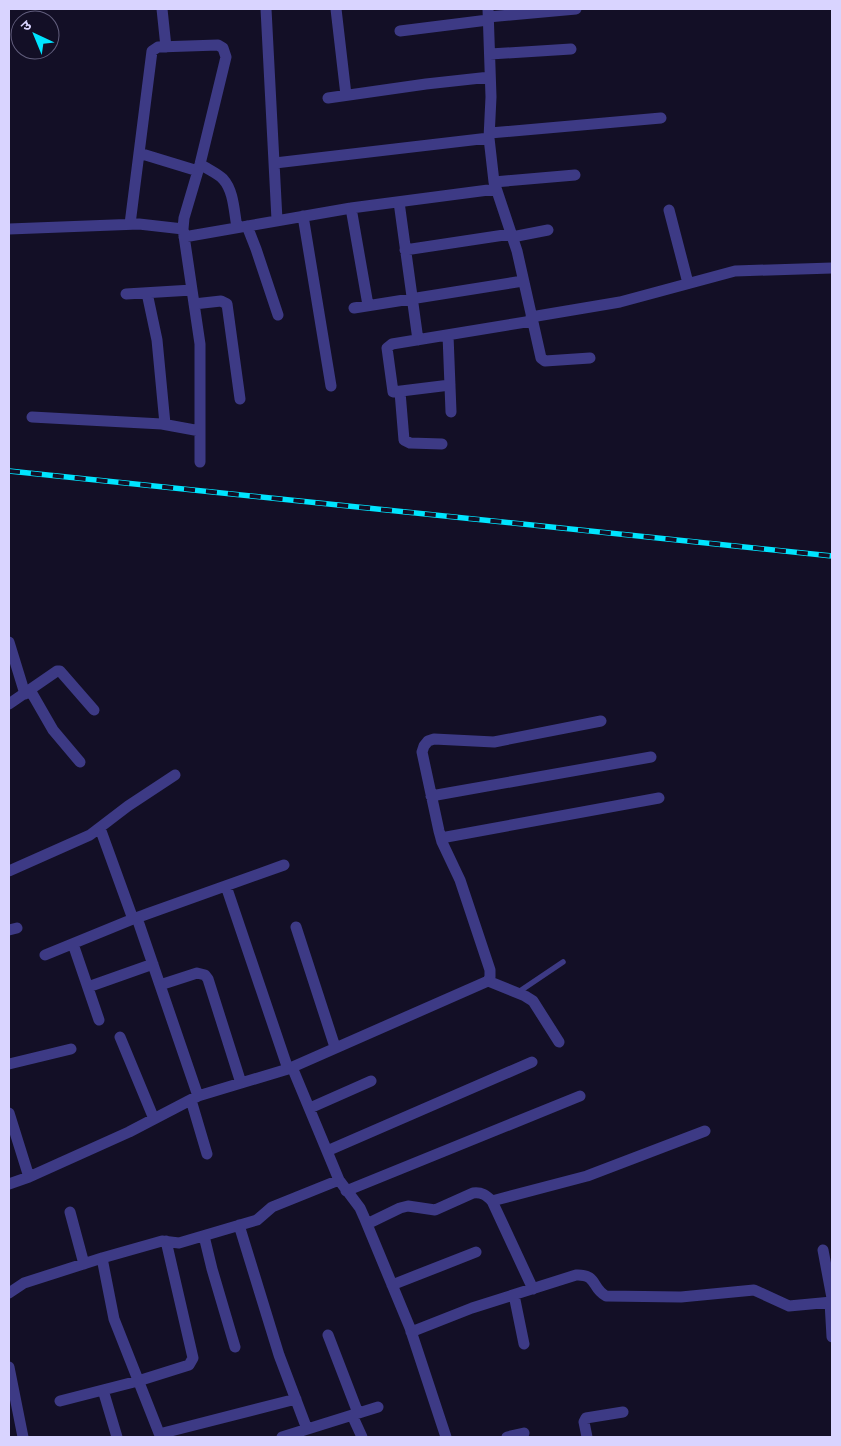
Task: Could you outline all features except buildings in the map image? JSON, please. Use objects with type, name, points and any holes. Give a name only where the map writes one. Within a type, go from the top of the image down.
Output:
[{"type":"street","points":[[162,9],[166,47]]},
{"type":"street","points":[[266,9],[277,220]]},
{"type":"street","points":[[336,9],[346,95]]},
{"type":"street","points":[[400,31],[488,15],[576,9]]},
{"type":"street","points":[[488,15],[490,54],[489,135],[495,185],[523,281],[541,358],[542,360],[590,358]]},
{"type":"street","points":[[130,224],[151,54],[155,48],[218,45],[223,48],[226,57],[199,168],[184,218],[184,233],[201,358],[200,462]]},
{"type":"street","points":[[490,54],[571,49]]},
{"type":"street","points":[[328,98],[490,77]]},
{"type":"street","points":[[275,163],[489,135],[660,118]]},
{"type":"street","points":[[139,153],[199,168],[222,178],[228,185],[242,227],[256,249],[278,315]]},
{"type":"street","points":[[9,229],[143,224],[184,233],[242,227],[495,185],[575,175]]},
{"type":"street","points":[[398,202],[418,340]]},
{"type":"street","points":[[351,208],[368,305]]},
{"type":"street","points":[[669,210],[688,283]]},
{"type":"street","points":[[303,216],[331,386]]},
{"type":"street","points":[[405,250],[548,230]]},
{"type":"street","points":[[450,385],[395,393],[392,390],[387,348],[392,344],[620,302],[735,271],[832,268]]},
{"type":"street","points":[[354,308],[523,281]]},
{"type":"street","points":[[126,294],[192,290]]},
{"type":"street","points":[[147,293],[157,340],[165,424]]},
{"type":"street","points":[[194,304],[221,300],[227,304],[240,399]]},
{"type":"street","points":[[448,335],[451,412]]},
{"type":"street","points":[[400,392],[404,440],[410,443],[442,444]]},
{"type":"street","points":[[32,417],[165,424],[200,431]]},
{"type":"street","points":[[9,642],[28,692],[53,730],[80,762]]},
{"type":"street","points":[[9,704],[60,671],[94,710]]},
{"type":"street","points":[[488,981],[490,970],[460,880],[441,838],[422,752],[424,746],[428,741],[440,739],[494,742],[601,721]]},
{"type":"street","points":[[432,796],[651,758]]},
{"type":"street","points":[[9,871],[80,840],[175,775]]},
{"type":"street","points":[[441,838],[659,798]]},
{"type":"street","points":[[100,828],[160,985],[194,1098],[207,1154]]},
{"type":"street","points":[[45,955],[135,919],[284,865]]},
{"type":"street","points":[[226,886],[290,1068],[310,1108],[339,1180],[360,1208],[367,1224],[411,1332],[446,1437]]},
{"type":"street","points":[[296,928],[335,1048]]},
{"type":"street","points":[[73,944],[99,1020]]},
{"type":"street","points":[[88,987],[153,964]]},
{"type":"street","points":[[160,985],[197,974],[205,975],[208,979],[241,1083]]},
{"type":"street","points":[[9,1184],[29,1177],[129,1132],[194,1098],[290,1068],[488,981],[533,1001],[559,1042]]},
{"type":"street","points":[[120,1036],[154,1119]]},
{"type":"street","points":[[9,1064],[71,1048]]},
{"type":"street","points":[[327,1151],[532,1062]]},
{"type":"street","points":[[310,1108],[371,1081]]},
{"type":"street","points":[[346,1191],[580,1096]]},
{"type":"street","points":[[9,1113],[29,1177]]},
{"type":"street","points":[[492,1201],[587,1176],[705,1131]]},
{"type":"street","points":[[9,1293],[24,1283],[102,1258],[166,1241],[179,1243],[257,1220],[272,1207],[339,1180]]},
{"type":"street","points":[[367,1224],[400,1208],[408,1206],[435,1210],[473,1193],[480,1192],[492,1201],[533,1289]]},
{"type":"street","points":[[70,1212],[84,1264]]},
{"type":"street","points":[[240,1225],[279,1355],[307,1429]]},
{"type":"street","points":[[204,1236],[235,1347]]},
{"type":"street","points":[[60,1401],[138,1381],[189,1365],[193,1358],[166,1241]]},
{"type":"street","points":[[823,1250],[832,1301],[832,1337]]},
{"type":"street","points":[[392,1285],[476,1252]]},
{"type":"street","points":[[102,1258],[114,1319],[157,1431],[163,1433],[296,1399]]},
{"type":"street","points":[[411,1332],[472,1308],[576,1275],[590,1277],[599,1291],[606,1296],[681,1297],[754,1290],[789,1306],[832,1301]]},
{"type":"street","points":[[514,1295],[524,1344]]},
{"type":"street","points":[[328,1335],[356,1414],[362,1437]]},
{"type":"street","points":[[9,1367],[23,1437]]},
{"type":"street","points":[[103,1390],[117,1437]]},
{"type":"street","points":[[282,1437],[378,1408]]},
{"type":"street","points":[[587,1437],[584,1422],[586,1418],[623,1412]]},
{"type":"street","points":[[507,1437],[524,1433]]},
{"type":"lane","points":[[517,993],[563,962]]},
{"type":"railway","points":[[9,471],[832,556]]}]
